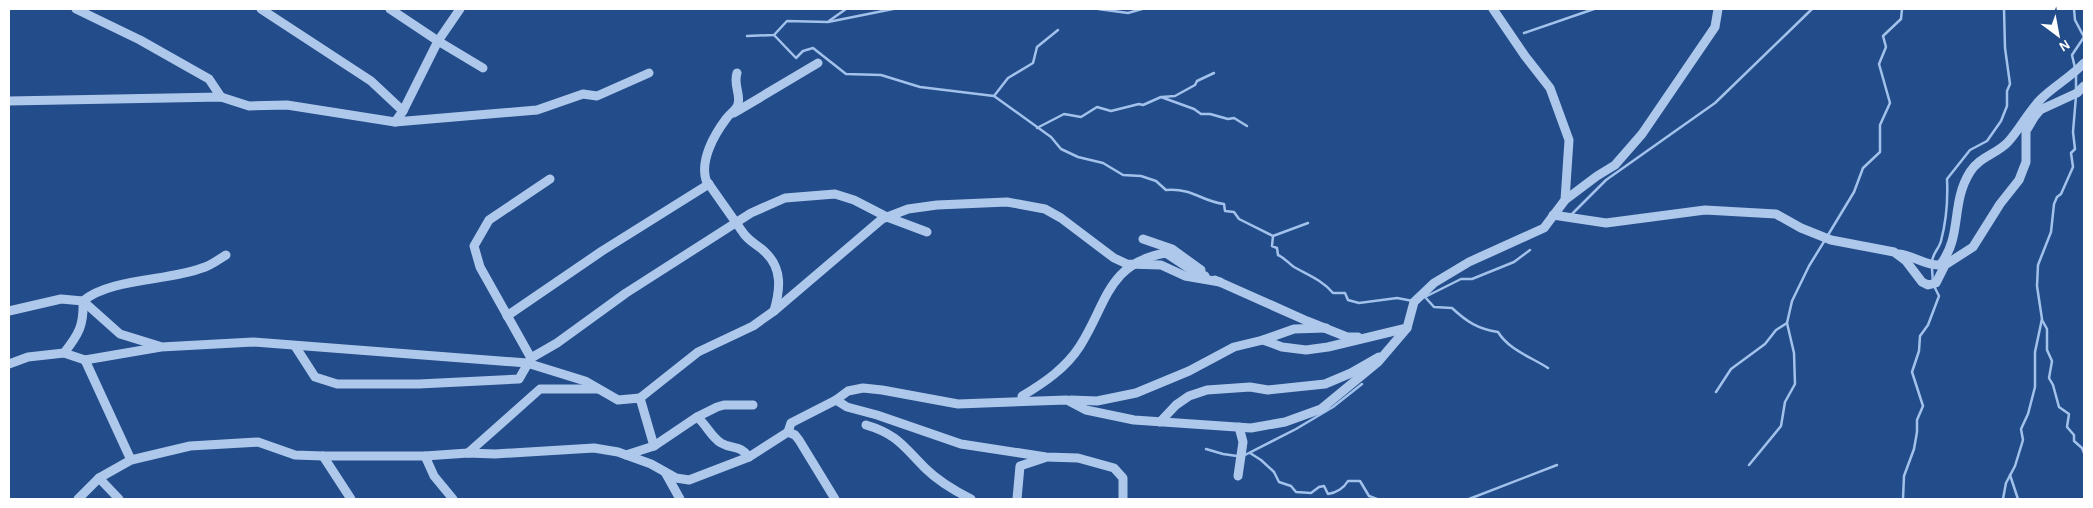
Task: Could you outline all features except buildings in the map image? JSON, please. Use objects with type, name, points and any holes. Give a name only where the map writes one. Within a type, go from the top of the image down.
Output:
[{"type":"street","points":[[76,9],[140,40],[209,79],[221,97]]},
{"type":"street","points":[[261,9],[371,81],[403,111]]},
{"type":"street","points":[[390,9],[483,68]]},
{"type":"street","points":[[396,122],[438,41],[460,9]]},
{"type":"street","points":[[1493,9],[1525,56],[1550,88],[1569,140],[1565,200]]},
{"type":"street","points":[[958,404],[1022,396],[1051,396],[1067,400],[1086,410],[1134,420],[1250,428],[1285,422],[1321,409],[1388,353],[1407,328],[1414,302],[1434,283],[1469,262],[1544,228],[1565,200],[1615,165],[1642,134],[1715,27],[1718,9]]},
{"type":"street","points":[[729,115],[818,63]]},
{"type":"street","points":[[1553,215],[1606,223],[1705,210],[1776,214],[1801,228],[1831,240],[1908,254],[1932,265],[1940,265],[1948,255],[1953,243],[1959,194],[1973,168],[1980,160],[2008,142],[2040,100],[2074,74],[2084,63]]},
{"type":"street","points":[[9,101],[221,97],[249,106],[287,105],[396,122],[537,110],[583,94],[596,96],[649,73]]},
{"type":"street","points":[[737,73],[735,88],[739,101],[738,107],[729,115],[708,150],[704,174],[750,242],[765,252],[779,279],[780,289],[774,311]]},
{"type":"street","points":[[1896,253],[1906,261],[1922,282],[1928,285],[1936,283],[1945,266],[1976,243],[2000,204],[2019,180],[2026,162],[2026,131],[2035,116],[2040,110],[2077,93],[2084,86]]},
{"type":"street","points":[[529,361],[480,267],[474,246],[476,239],[489,220],[550,179]]},
{"type":"street","points":[[507,316],[602,251],[709,184]]},
{"type":"street","points":[[295,346],[315,377],[337,384],[419,384],[519,380],[529,361],[566,337],[626,293],[751,213],[786,198],[835,194],[854,200],[887,217],[927,232]]},
{"type":"street","points":[[9,359],[64,353],[85,360],[161,347],[253,342],[529,361],[585,381],[621,400],[640,398],[698,352],[753,326],[774,311],[882,219],[908,208],[937,205],[1006,202],[1045,209],[1061,218],[1114,258],[1133,264],[1161,266],[1185,276],[1220,282]]},
{"type":"street","points":[[1143,239],[1172,250],[1190,260],[1208,277]]},
{"type":"street","points":[[1022,396],[1054,374],[1066,363],[1079,346],[1106,295],[1128,267],[1155,255],[1166,253],[1193,271],[1326,328],[1347,336],[1366,338]]},
{"type":"street","points":[[64,353],[77,337],[84,318],[83,301],[88,296],[111,288],[203,268],[226,255]]},
{"type":"street","points":[[9,311],[61,299],[83,301],[120,334],[161,347]]},
{"type":"street","points":[[78,499],[99,478],[130,460],[190,446],[258,442],[295,454],[323,456],[494,454],[594,448],[611,450],[651,464],[680,479],[693,479],[748,457],[788,432],[791,422],[836,400],[848,391],[863,388],[882,390],[958,404],[1067,400],[1097,402],[1136,393],[1197,367],[1234,347],[1263,340],[1294,329],[1326,328]]},
{"type":"street","points":[[1263,340],[1282,347],[1306,350],[1407,328]]},
{"type":"street","points":[[1160,422],[1176,405],[1189,396],[1207,390],[1250,387],[1268,390],[1325,384],[1352,373],[1388,353]]},
{"type":"street","points":[[9,364],[28,357]]},
{"type":"street","points":[[85,360],[130,460]]},
{"type":"street","points":[[468,453],[540,389],[602,389]]},
{"type":"street","points":[[640,398],[654,446]]},
{"type":"street","points":[[836,400],[847,407],[877,415],[960,444],[1046,457],[1078,458],[1114,468],[1123,478],[1123,499]]},
{"type":"street","points":[[626,455],[654,446],[697,417],[724,405],[753,405]]},
{"type":"street","points":[[697,417],[706,425],[715,439],[726,446],[741,448],[748,457]]},
{"type":"street","points":[[923,432],[884,425],[866,425],[880,429],[893,437],[905,446],[936,477],[971,499]]},
{"type":"street","points":[[1238,476],[1243,442],[1239,427]]},
{"type":"street","points":[[788,432],[795,435],[799,440],[835,499]]},
{"type":"street","points":[[323,456],[351,499]]},
{"type":"street","points":[[425,456],[434,476],[453,499]]},
{"type":"street","points":[[1017,499],[1020,466],[1046,457]]},
{"type":"street","points":[[665,472],[680,499]]},
{"type":"street","points":[[99,478],[119,499]]},
{"type":"waterway","points":[[829,21],[846,9]]},
{"type":"waterway","points":[[747,36],[774,35],[787,21],[828,22],[893,9]]},
{"type":"waterway","points":[[1098,9],[1128,13],[1142,9]]},
{"type":"waterway","points":[[1524,33],[1594,9]]},
{"type":"waterway","points":[[1572,214],[1606,180],[1715,103],[1812,9]]},
{"type":"waterway","points":[[1828,235],[1854,192],[1863,168],[1880,152],[1880,125],[1890,103],[1879,64],[1886,47],[1883,36],[1901,19],[1902,9]]},
{"type":"waterway","points":[[1932,262],[1933,256],[1940,244],[1944,226],[1947,179],[1970,150],[1987,141],[2001,121],[2007,106],[2007,91],[2010,84],[2005,48],[2004,9]]},
{"type":"waterway","points":[[2074,9],[2075,20],[2084,37],[2072,55],[2075,68]]},
{"type":"waterway","points":[[774,35],[796,58],[803,51],[813,48],[846,74],[881,75],[920,87],[994,96],[1008,78],[1033,63],[1037,47],[1058,30]]},
{"type":"waterway","points":[[1162,97],[1175,96],[1195,85],[1197,81],[1214,73]]},
{"type":"waterway","points":[[2076,73],[2076,90]]},
{"type":"waterway","points":[[994,96],[1051,137],[1061,149],[1078,157],[1103,163],[1123,175],[1141,176],[1156,181],[1166,190],[1184,191],[1224,204],[1225,211],[1234,212],[1239,219],[1273,236],[1308,223]]},
{"type":"waterway","points":[[2003,499],[2006,483],[2015,466],[2023,440],[2021,429],[2028,414],[2035,387],[2035,352],[2042,319],[2037,286],[2038,265],[2051,232],[2054,204],[2057,197],[2061,194],[2073,167],[2071,153],[2075,149],[2073,132],[2076,96]]},
{"type":"waterway","points":[[1037,128],[1064,114],[1081,117],[1097,107],[1111,111],[1139,104],[1143,105],[1161,97],[1194,109],[1201,114],[1210,114],[1228,119],[1234,118],[1247,126]]},
{"type":"waterway","points":[[1273,236],[1272,246],[1277,248],[1278,255],[1294,267],[1320,281],[1333,293],[1345,293],[1348,300],[1359,303],[1397,298],[1413,301]]},
{"type":"waterway","points":[[1749,465],[1781,426],[1785,402],[1795,384],[1794,353],[1787,323],[1792,301],[1809,266],[1825,240]]},
{"type":"waterway","points":[[1425,297],[1461,279],[1472,279],[1514,262],[1530,250]]},
{"type":"waterway","points":[[1903,499],[1904,476],[1914,449],[1917,420],[1923,406],[1912,372],[1919,351],[1920,336],[1928,325],[1939,296],[1933,284],[1932,268]]},
{"type":"waterway","points":[[1425,297],[1434,307],[1452,308],[1473,324],[1498,332],[1508,344],[1548,368]]},
{"type":"waterway","points":[[2042,320],[2047,329],[2047,350],[2052,361],[2049,378],[2059,407],[2069,414],[2067,427],[2074,435],[2074,441],[2082,448],[2084,453]]},
{"type":"waterway","points":[[1716,392],[1731,369],[1765,344],[1776,330],[1787,323]]},
{"type":"waterway","points":[[1245,455],[1296,429],[1333,407],[1362,384]]},
{"type":"waterway","points":[[1206,449],[1237,456]]},
{"type":"waterway","points":[[1250,453],[1274,472],[1279,482],[1291,486],[1296,492],[1311,493],[1324,486],[1328,494],[1334,493],[1340,490],[1348,481],[1360,481],[1369,496],[1377,499]]},
{"type":"waterway","points":[[1469,499],[1557,465]]},
{"type":"waterway","points":[[2010,475],[2018,499]]}]
